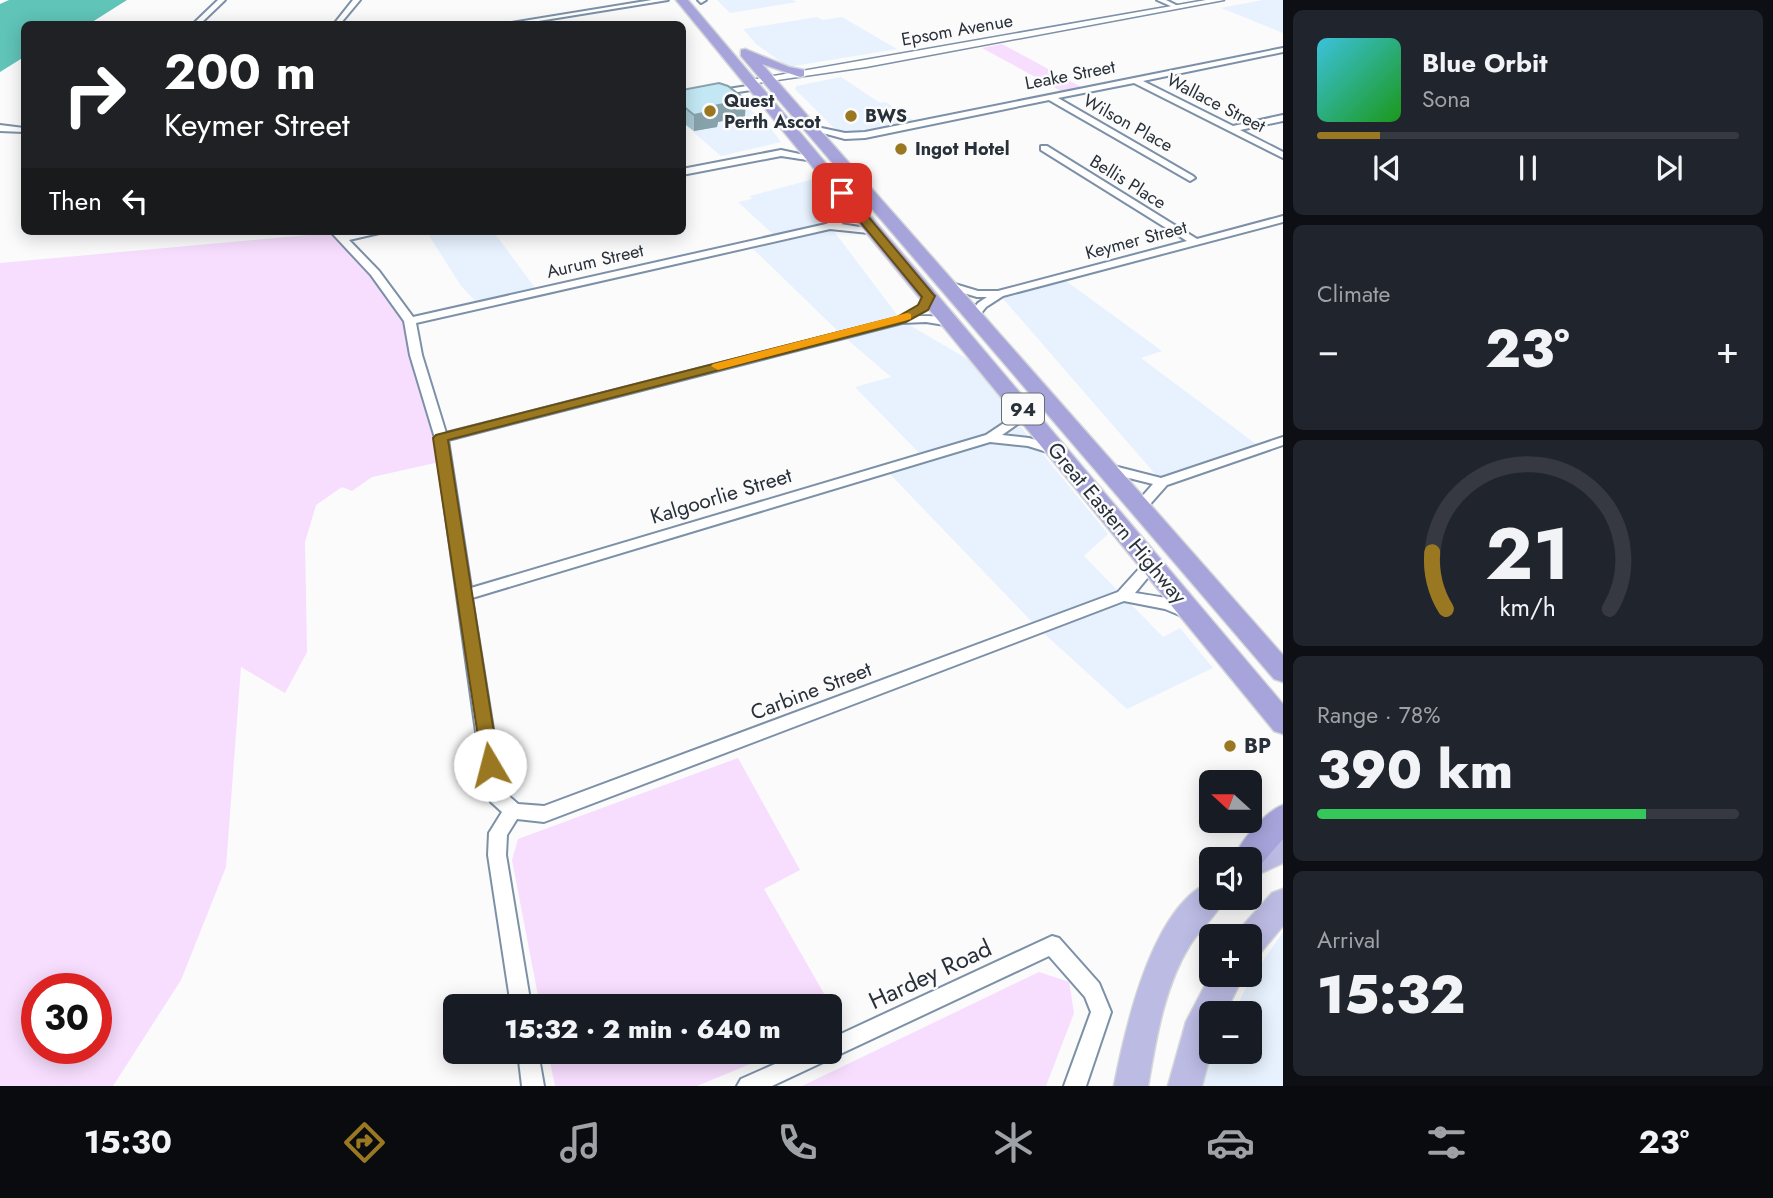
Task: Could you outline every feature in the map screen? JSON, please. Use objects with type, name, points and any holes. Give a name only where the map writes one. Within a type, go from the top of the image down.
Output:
[{"type":"highway","points":[[701,0],[710,11]]},
{"type":"highway","name":"Great Eastern Highway","points":[[684,2],[1283,723]]},
{"type":"highway","name":"Great Eastern Highway","points":[[800,73],[785,70],[743,49],[1283,672]]},
{"type":"highway","points":[[718,92],[738,96],[778,115]]},
{"type":"highway","points":[[1258,847],[1283,818]]},
{"type":"main road","points":[[1262,859],[1283,848]]},
{"type":"main road","points":[[1262,927],[1283,903]]},
{"type":"main road","points":[[1131,1086],[1148,1010],[1166,959],[1184,926],[1199,909]]},
{"type":"main road","points":[[1185,1086],[1203,1022],[1222,987]]},
{"type":"street","points":[[199,21],[222,0]]},
{"type":"street","points":[[340,21],[357,0]]},
{"type":"street","points":[[1160,0],[1177,8]]},
{"type":"street","name":"Epsom Avenue","points":[[686,92],[770,81],[1220,0]]},
{"type":"street","points":[[529,21],[662,1],[684,2]]},
{"type":"street","name":"Leake Street","points":[[812,129],[845,136],[864,135],[1283,50]]},
{"type":"street","name":"Epsom Avenue","points":[[770,81],[800,73],[824,71]]},
{"type":"street","name":"Wallace Street","points":[[1135,80],[1283,155]]},
{"type":"street","name":"Epsom Avenue","points":[[686,98],[752,84]]},
{"type":"street","name":"Wilson Place","points":[[1050,97],[1190,178]]},
{"type":"street","points":[[1232,129],[1283,118]]},
{"type":"street","points":[[0,128],[21,130]]},
{"type":"street","name":"Leake Street","points":[[831,151],[864,135]]},
{"type":"street","points":[[686,171],[766,154],[800,141]]},
{"type":"street","name":"Bellis Place","points":[[1044,148],[1195,242]]},
{"type":"street","points":[[766,154],[789,153],[814,158]]},
{"type":"street","name":"Aurum Street","points":[[410,321],[830,226],[847,218],[856,209]]},
{"type":"street","name":"Keymer Street","points":[[948,285],[977,294],[999,294],[1283,219]]},
{"type":"street","name":"Aurum Street","points":[[830,226],[875,232]]},
{"type":"street","points":[[338,235],[375,273],[410,321],[416,355],[441,438],[493,789],[499,803],[513,810],[498,833],[496,855],[519,994]]},
{"type":"street","name":"Keymer Street","points":[[974,316],[982,305],[999,294]]},
{"type":"street","points":[[901,320],[923,307],[929,296]]},
{"type":"street","points":[[441,438],[901,320],[926,319],[951,323]]},
{"type":"street","name":"Kalgoorlie Street","points":[[465,595],[990,438],[1025,413]]},
{"type":"street","name":"Kalgoorlie Street","points":[[990,438],[1029,442],[1058,451]]},
{"type":"street","points":[[1139,508],[1162,482],[1283,441]]},
{"type":"street","points":[[1105,468],[1162,482]]},
{"type":"street","name":"Carbine Street","points":[[513,810],[544,814],[1123,596],[1152,564]]},
{"type":"street","points":[[1123,596],[1167,604],[1194,615]]},
{"type":"street","name":"Hardey Road","points":[[842,1044],[1052,945],[1092,990],[1101,1012],[1075,1086]]},
{"type":"street","points":[[530,1064],[533,1086]]},
{"type":"street","name":"Hardey Road","points":[[748,1086],[798,1064]]},
{"type":"shaded area","points":[[717,0],[793,0],[797,2],[730,13]]},
{"type":"shaded area","points":[[1263,0],[1283,0],[1283,33],[1221,8]]},
{"type":"shaded area","points":[[817,17],[823,20],[842,17],[897,49],[788,67],[756,44],[743,29]]},
{"type":"shaded area","points":[[1002,44],[1083,88],[1063,92],[982,48]]},
{"type":"shaded area","points":[[841,77],[880,103],[886,102],[918,123],[855,138],[835,129],[795,89],[796,86]]},
{"type":"shaded area","points":[[745,105],[768,125],[781,142],[721,156],[686,126],[686,106]]},
{"type":"shaded area","points":[[814,179],[841,212],[830,226],[901,320],[974,363],[1021,427],[1108,534],[1084,556],[1163,637],[1180,628],[1213,668],[1127,709],[1038,628],[885,469],[923,457],[855,387],[891,377],[842,335],[748,244],[776,237],[738,202],[752,199],[750,196]]},
{"type":"shaded area","points":[[308,235],[339,235],[375,273],[410,321],[444,461],[372,477],[352,491],[342,487],[316,505],[305,542],[307,652],[285,693],[241,667],[226,867],[181,980],[113,1086],[0,1086],[0,263]]},
{"type":"shaded area","points":[[429,235],[496,235],[538,292],[479,305],[461,286]]},
{"type":"shaded area","points":[[1062,278],[1162,351],[1141,358],[1260,447],[1162,482],[999,294]]},
{"type":"shaded area","points":[[738,758],[800,870],[764,889],[824,994],[538,994],[512,860],[518,839]]},
{"type":"shaded area","points":[[1283,932],[1283,1086],[1202,1086],[1208,1064],[1262,1064],[1262,1001],[1240,1001],[1246,987],[1262,987],[1262,962]]},
{"type":"shaded area","points":[[1039,972],[1069,982],[1074,1013],[1046,1086],[802,1086]]},
{"type":"shaded area","points":[[550,1064],[750,1064],[697,1086],[555,1086]]},
{"type":"water","points":[[9,0],[127,0],[94,21],[21,21],[21,59],[0,72],[0,4]]},
{"type":"building","points":[[719,83],[728,86],[746,100],[713,106],[718,110],[694,115],[686,108],[686,89]]},
{"type":"slow traffic","points":[[718,366],[907,317]]},
{"type":"place","name":"Quest Perth Ascot","points":[[710,111]]},
{"type":"place","name":"BWS","points":[[851,116]]},
{"type":"place","name":"Ingot Hotel","points":[[901,149]]},
{"type":"place","name":"BP","points":[[1230,746]]},
{"type":"route","points":[[490,765],[441,438],[901,320],[916,312],[923,307],[929,296],[842,193]]}]
